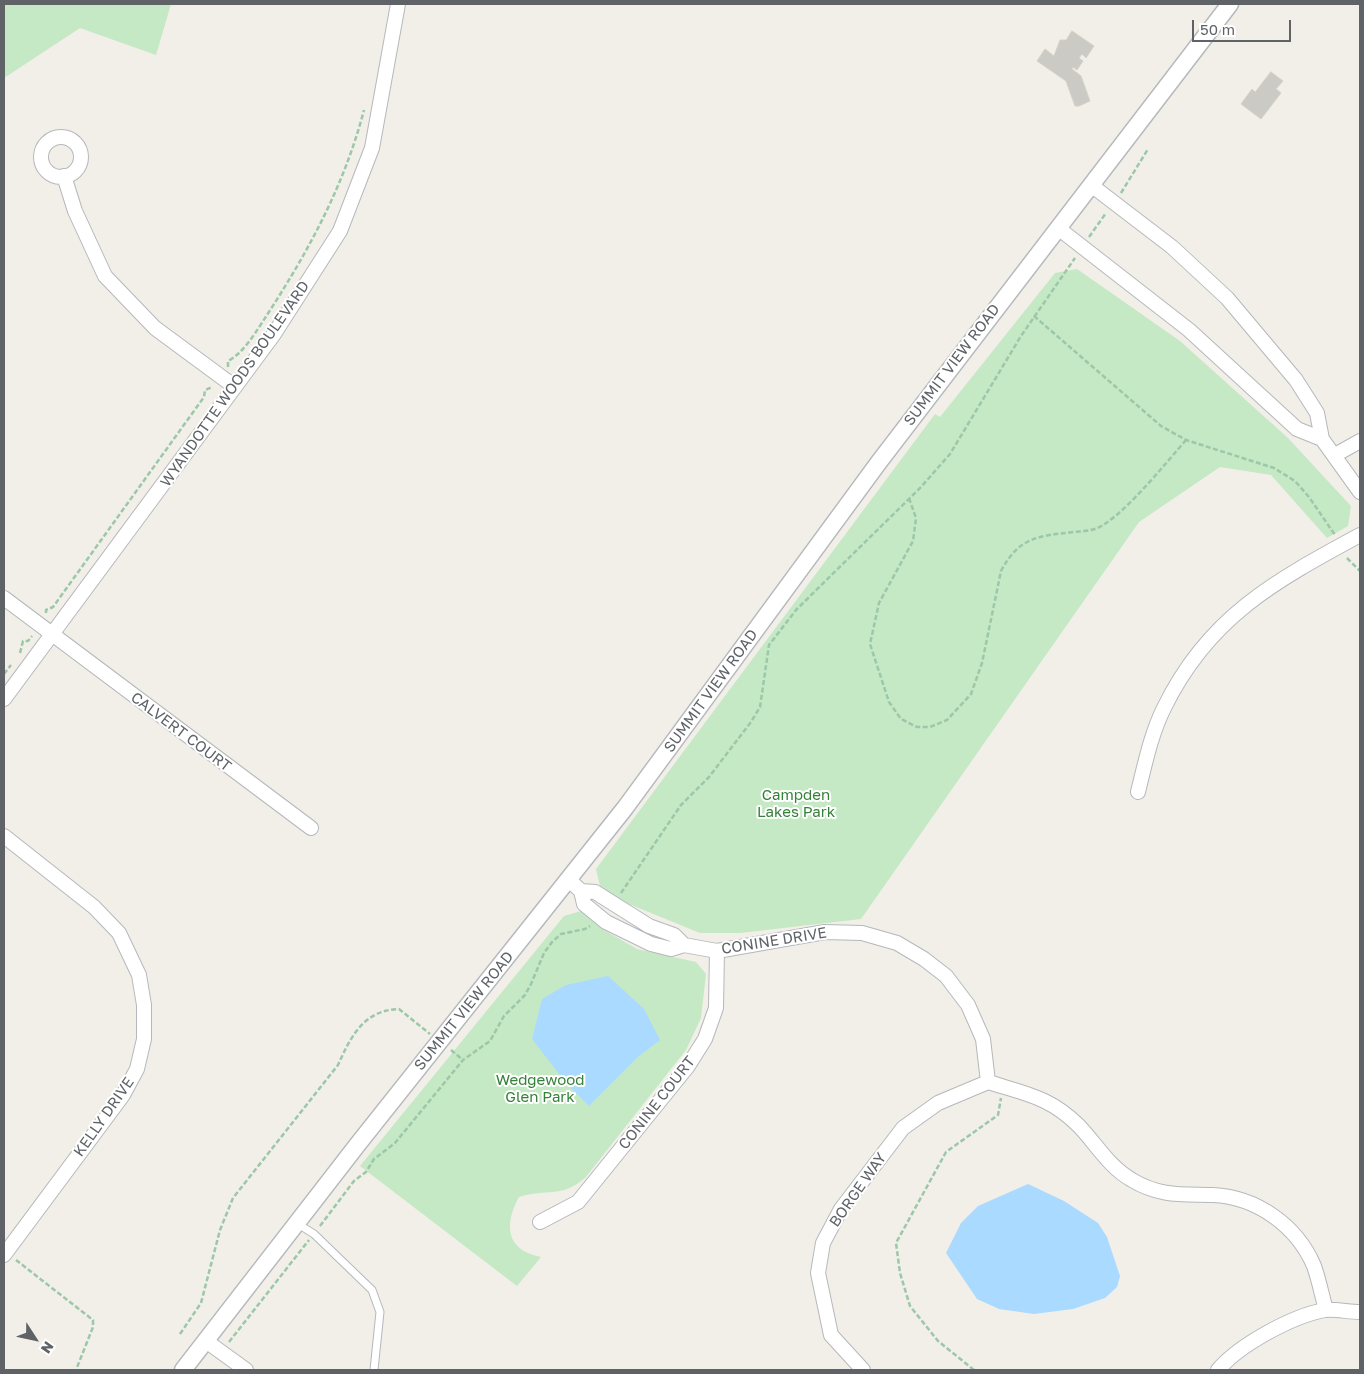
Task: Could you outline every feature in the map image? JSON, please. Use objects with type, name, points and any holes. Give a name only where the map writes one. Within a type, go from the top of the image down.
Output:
[{"type":"street","name":"WYANDOTTE WOODS BOULEVARD","points":[[4,699],[274,334],[340,231],[372,148],[398,4]]},
{"type":"street","name":"SUMMIT VIEW ROAD","points":[[183,1370],[212,1345],[298,1224],[358,1144],[575,886],[630,801],[879,462],[1230,4]]},
{"type":"street","points":[[64,176],[76,210],[105,276],[155,328],[235,387]]},
{"type":"street","points":[[1091,185],[1172,247],[1227,298],[1296,380],[1317,413],[1322,438],[1360,492]]},
{"type":"street","points":[[1058,228],[1189,330],[1297,429],[1322,438]]},
{"type":"street","points":[[1335,454],[1360,441]]},
{"type":"street","points":[[1138,792],[1150,743],[1163,709],[1187,667],[1210,637],[1234,614],[1268,588],[1360,535]]},
{"type":"street","name":"CALVERT COURT","points":[[4,598],[311,828]]},
{"type":"street","name":"KELLY DRIVE","points":[[4,836],[94,907],[119,933],[139,975],[144,1005],[144,1039],[137,1069],[122,1095],[5,1254]]},
{"type":"street","name":"CONINE DRIVE","points":[[575,886],[595,892],[649,926],[674,935],[684,945]]},
{"type":"street","name":"CONINE DRIVE","points":[[575,886],[584,904],[600,918],[625,933],[650,944],[671,949],[684,945],[717,951],[826,932],[862,933],[897,943],[924,959],[946,976],[968,1005],[983,1039],[988,1082]]},
{"type":"street","name":"CONINE COURT","points":[[540,1222],[578,1202],[688,1066],[705,1039],[716,1008],[717,951]]},
{"type":"street","points":[[988,1082],[1043,1098],[1080,1127],[1105,1158],[1132,1180],[1159,1192],[1239,1198],[1264,1209],[1287,1228],[1303,1247],[1314,1267],[1326,1310]]},
{"type":"street","name":"BORGE WAY","points":[[863,1370],[831,1335],[818,1272],[823,1243],[841,1209],[903,1128],[938,1103],[988,1082]]},
{"type":"street","points":[[1218,1370],[1228,1358],[1259,1337],[1326,1310],[1360,1312]]},
{"type":"street","points":[[212,1345],[246,1370]]},
{"type":"lane","points":[[298,1224],[314,1234],[372,1290],[380,1312],[374,1370]]},
{"type":"path","points":[[4,674],[22,652],[23,641],[28,641],[38,625],[47,616],[46,610],[53,607],[204,397],[205,390],[211,388],[228,366],[228,361],[236,358],[261,324],[317,235],[357,136],[366,103]]},
{"type":"path","points":[[612,904],[627,886],[680,806],[709,777],[751,722],[760,707],[769,645],[808,598],[909,498],[950,454],[1034,316],[1114,202],[1148,149]]},
{"type":"path","points":[[1034,316],[1161,426],[1186,440],[1274,468],[1295,482],[1309,497],[1349,562],[1360,571]]},
{"type":"path","points":[[909,498],[916,518],[912,541],[879,603],[870,644],[894,712],[901,720],[917,727],[930,727],[947,720],[971,694],[982,662],[1001,570],[1020,544],[1037,538],[1091,531],[1110,521],[1186,440]]},
{"type":"path","points":[[212,1345],[230,1342],[354,1181],[366,1172],[374,1159],[395,1143],[463,1060],[490,1041],[504,1016],[525,995],[532,984],[544,953],[552,942],[561,934],[585,929],[600,918]]},
{"type":"path","points":[[180,1334],[200,1303],[220,1230],[233,1198],[338,1065],[347,1046],[364,1023],[374,1013],[398,1009],[430,1034]]},
{"type":"path","points":[[449,1049],[463,1060]]},
{"type":"path","points":[[974,1370],[938,1341],[910,1306],[900,1273],[896,1243],[946,1152],[998,1115],[1004,1087]]},
{"type":"path","points":[[5,1254],[93,1320],[93,1327],[76,1370]]},
{"type":"green space","points":[[4,4],[171,4],[156,55],[80,28],[4,78]]},
{"type":"green space","name":"Campden Lakes Park","points":[[1077,269],[1180,341],[1288,438],[1351,506],[1348,526],[1327,538],[1271,475],[1220,467],[1139,522],[861,919],[740,933],[700,933],[629,904],[601,890],[596,869],[935,414],[940,417],[1055,273]]},
{"type":"green space","name":"Wedgewood Glen Park","points":[[581,911],[604,930],[637,949],[696,962],[706,974],[701,1018],[686,1050],[585,1178],[568,1189],[519,1197],[511,1217],[511,1235],[514,1242],[520,1248],[529,1254],[541,1257],[517,1286],[360,1166],[564,916]]},
{"type":"water","points":[[608,976],[644,1009],[660,1040],[639,1056],[589,1106],[567,1084],[532,1039],[542,999],[566,985]]},
{"type":"water","points":[[1028,1184],[1064,1201],[1098,1223],[1107,1237],[1120,1276],[1117,1287],[1105,1298],[1073,1309],[1034,1314],[999,1309],[977,1299],[946,1253],[961,1223],[978,1206]]},
{"type":"building","points":[[1072,31],[1094,46],[1086,58],[1082,54],[1079,58],[1083,61],[1077,70],[1073,67],[1072,69],[1081,76],[1090,101],[1079,106],[1075,106],[1066,81],[1037,61],[1045,49],[1054,56],[1060,40],[1066,40]]},
{"type":"building","points":[[1271,72],[1283,81],[1276,89],[1281,93],[1261,119],[1241,104],[1252,89],[1255,92]]}]
